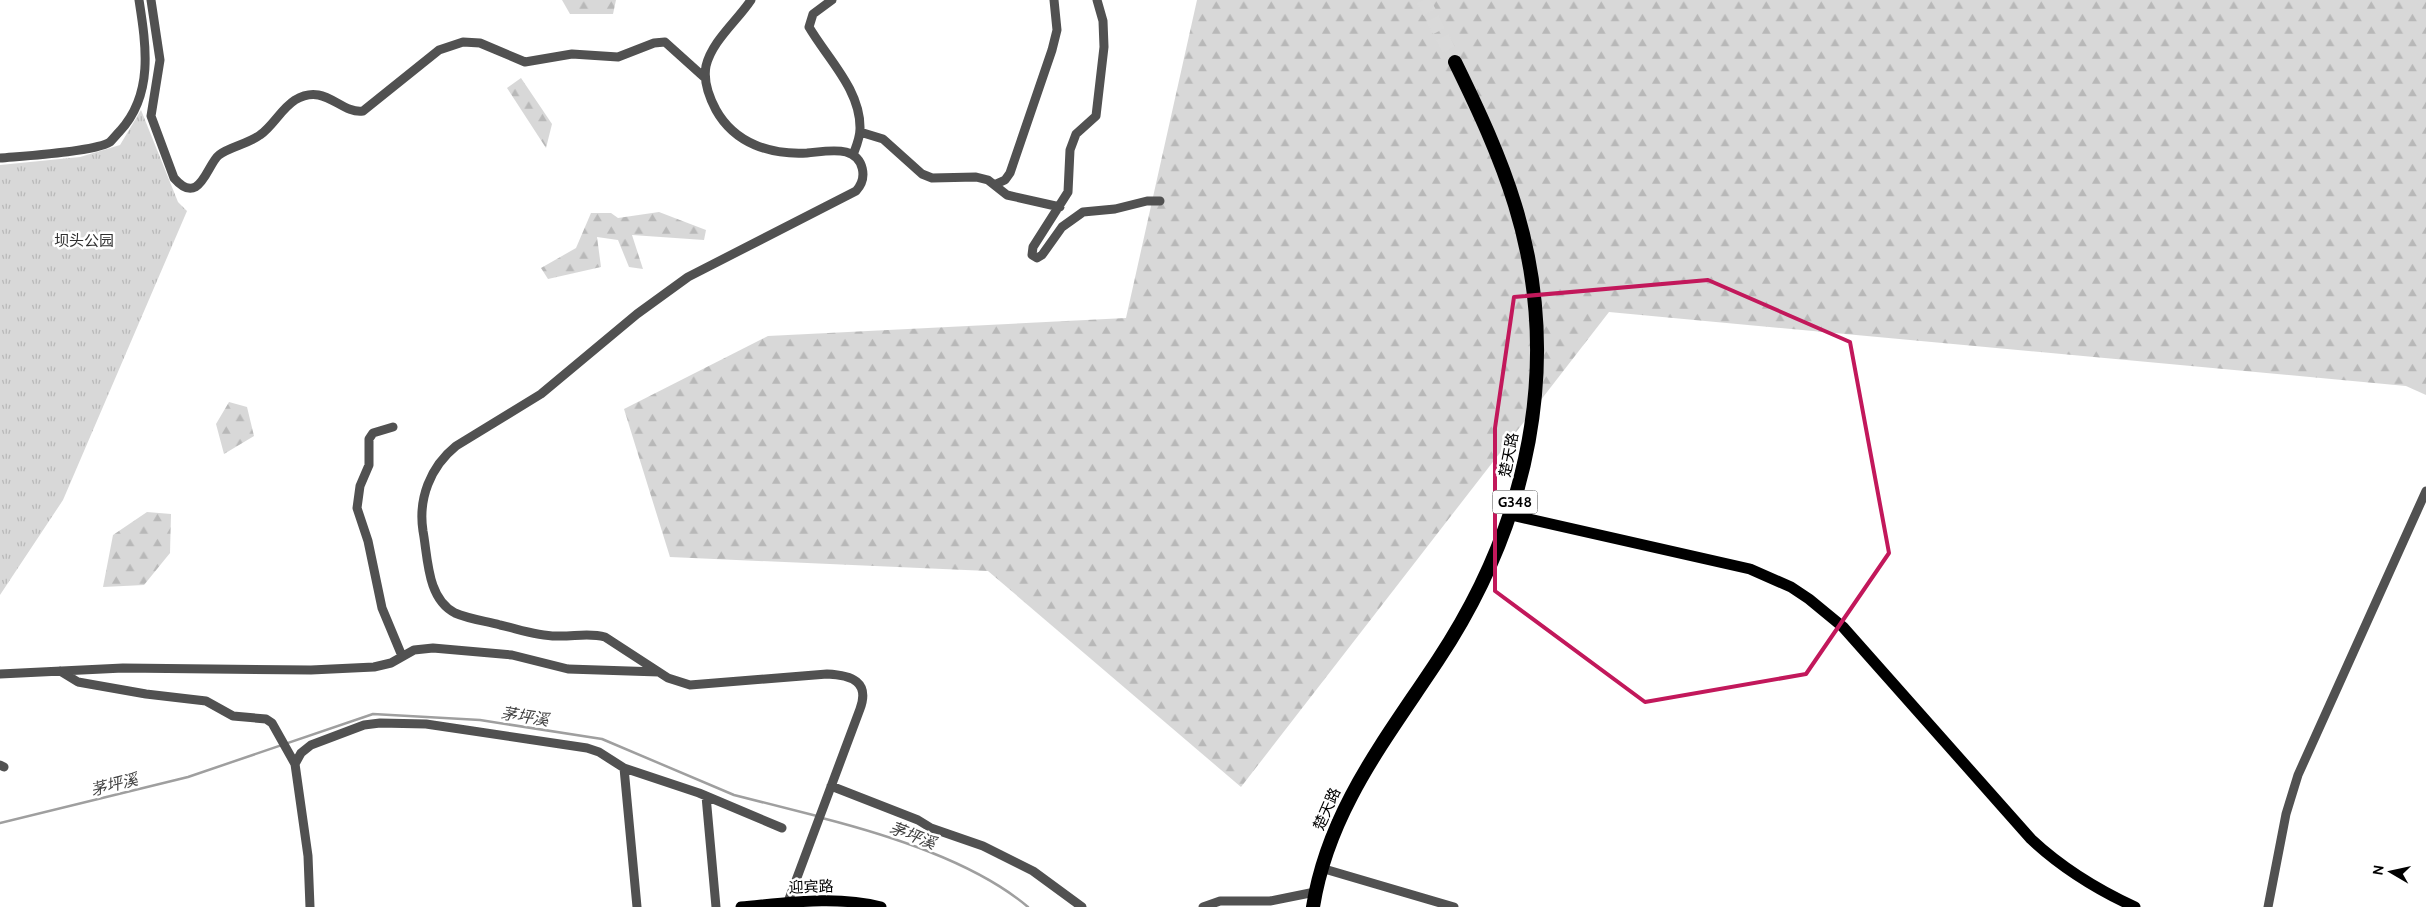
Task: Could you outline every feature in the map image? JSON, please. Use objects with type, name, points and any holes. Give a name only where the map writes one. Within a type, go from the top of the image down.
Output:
[{"type":"highway","name":"楚天路","points":[[1313,907],[1321,868],[1338,819],[1356,785],[1460,626],[1480,590],[1512,515],[1522,477],[1534,402],[1536,324],[1532,284],[1518,215],[1503,169],[1489,132],[1455,62]]},
{"type":"main road","points":[[1512,515],[1729,563],[1771,577],[1797,591],[1826,612],[1858,643],[2031,839],[2079,879],[2135,907]]},
{"type":"main road","name":"迎宾路","points":[[741,907],[847,901],[881,907]]},
{"type":"street","points":[[0,158],[72,151],[109,142],[127,123],[142,95],[145,71],[146,46],[139,0]]},
{"type":"street","points":[[151,0],[160,60],[151,108],[152,124],[174,178],[178,183],[189,187],[200,184],[204,180],[217,156],[261,135],[296,100],[305,96],[322,96],[352,110],[363,111],[439,50],[463,42],[480,43],[525,62],[572,54],[618,57],[654,43],[664,42],[705,78]]},
{"type":"street","points":[[751,0],[714,49],[706,66],[705,78],[710,98],[719,116],[732,131],[748,142],[786,153],[840,151],[853,155],[862,165],[863,172],[863,179],[856,191],[716,261],[662,294],[540,394],[447,453],[434,471],[425,491],[422,522],[430,574],[438,595],[451,610],[464,616],[545,635],[594,634],[605,637],[659,672],[679,683],[690,685],[827,674],[841,676],[859,684],[864,690],[864,698],[786,905]]},
{"type":"street","points":[[832,0],[813,14],[809,20],[809,27],[834,61],[852,97],[859,118],[860,132],[853,155]]},
{"type":"street","points":[[996,184],[1005,180],[1010,173],[1052,50],[1057,30],[1054,0]]},
{"type":"street","points":[[1097,0],[1103,22],[1104,47],[1098,108],[1096,116],[1081,128],[1072,142],[1068,167],[1068,192],[1034,247],[1032,252],[1034,257],[1042,255],[1062,227],[1083,212],[1116,209],[1148,200],[1160,201]]},
{"type":"street","points":[[860,132],[883,139],[922,174],[932,178],[976,177],[996,184],[1007,195],[1060,207]]},
{"type":"street","points":[[393,427],[373,433],[369,439],[369,465],[360,486],[357,508],[368,542],[382,608],[402,656]]},
{"type":"street","points":[[2268,907],[2286,814],[2298,775],[2426,491]]},
{"type":"street","points":[[0,674],[145,667],[329,669],[382,666],[402,656],[424,649],[442,648],[512,655],[568,669],[659,672]]},
{"type":"street","points":[[60,671],[70,678],[87,684],[126,689],[146,694],[206,701],[225,714],[266,719],[274,726],[295,764],[308,856],[310,907]]},
{"type":"street","points":[[295,764],[301,753],[311,745],[364,725],[380,723],[426,724],[587,748],[599,752],[624,768],[706,796],[782,828]]},
{"type":"street","points":[[624,768],[637,907]]},
{"type":"street","points":[[831,786],[918,820],[931,828],[983,846],[1033,871],[1082,907]]},
{"type":"street","points":[[706,796],[716,907]]},
{"type":"street","points":[[1321,868],[1454,907]]},
{"type":"street","points":[[1203,907],[1220,901],[1270,901],[1315,892]]},
{"type":"highlighted area","points":[[1708,280],[1850,342],[1889,553],[1806,674],[1645,702],[1495,591],[1495,428],[1514,297]]},
{"type":"green space","points":[[562,0],[616,0],[613,14],[570,14]]},
{"type":"green space","points":[[1197,0],[2426,0],[2426,395],[2406,386],[1609,312],[1241,787],[988,571],[670,557],[624,409],[768,336],[1126,318]]},
{"type":"green space","points":[[521,78],[552,124],[546,148],[507,88]]},
{"type":"green space","name":"坝头公园","points":[[141,110],[178,202],[187,211],[63,500],[0,595],[0,165],[80,157],[120,145]]},
{"type":"green space","points":[[659,212],[706,230],[704,240],[632,235],[643,269],[629,267],[618,240],[597,237],[601,267],[548,279],[541,268],[576,248],[591,213],[611,213],[618,218]]},
{"type":"green space","points":[[229,402],[247,407],[254,436],[224,454],[216,424]]},
{"type":"green space","points":[[147,512],[171,514],[170,553],[144,585],[103,587],[113,535]]},
{"type":"waterway","name":"茅坪溪","points":[[0,823],[188,777],[373,714],[480,720],[602,739],[734,795],[817,816]]},
{"type":"waterway","name":"茅坪溪","points":[[822,818],[875,833],[930,852],[983,876],[1028,907]]},
{"type":"tunnel","points":[[1423,0],[1455,62]]}]
